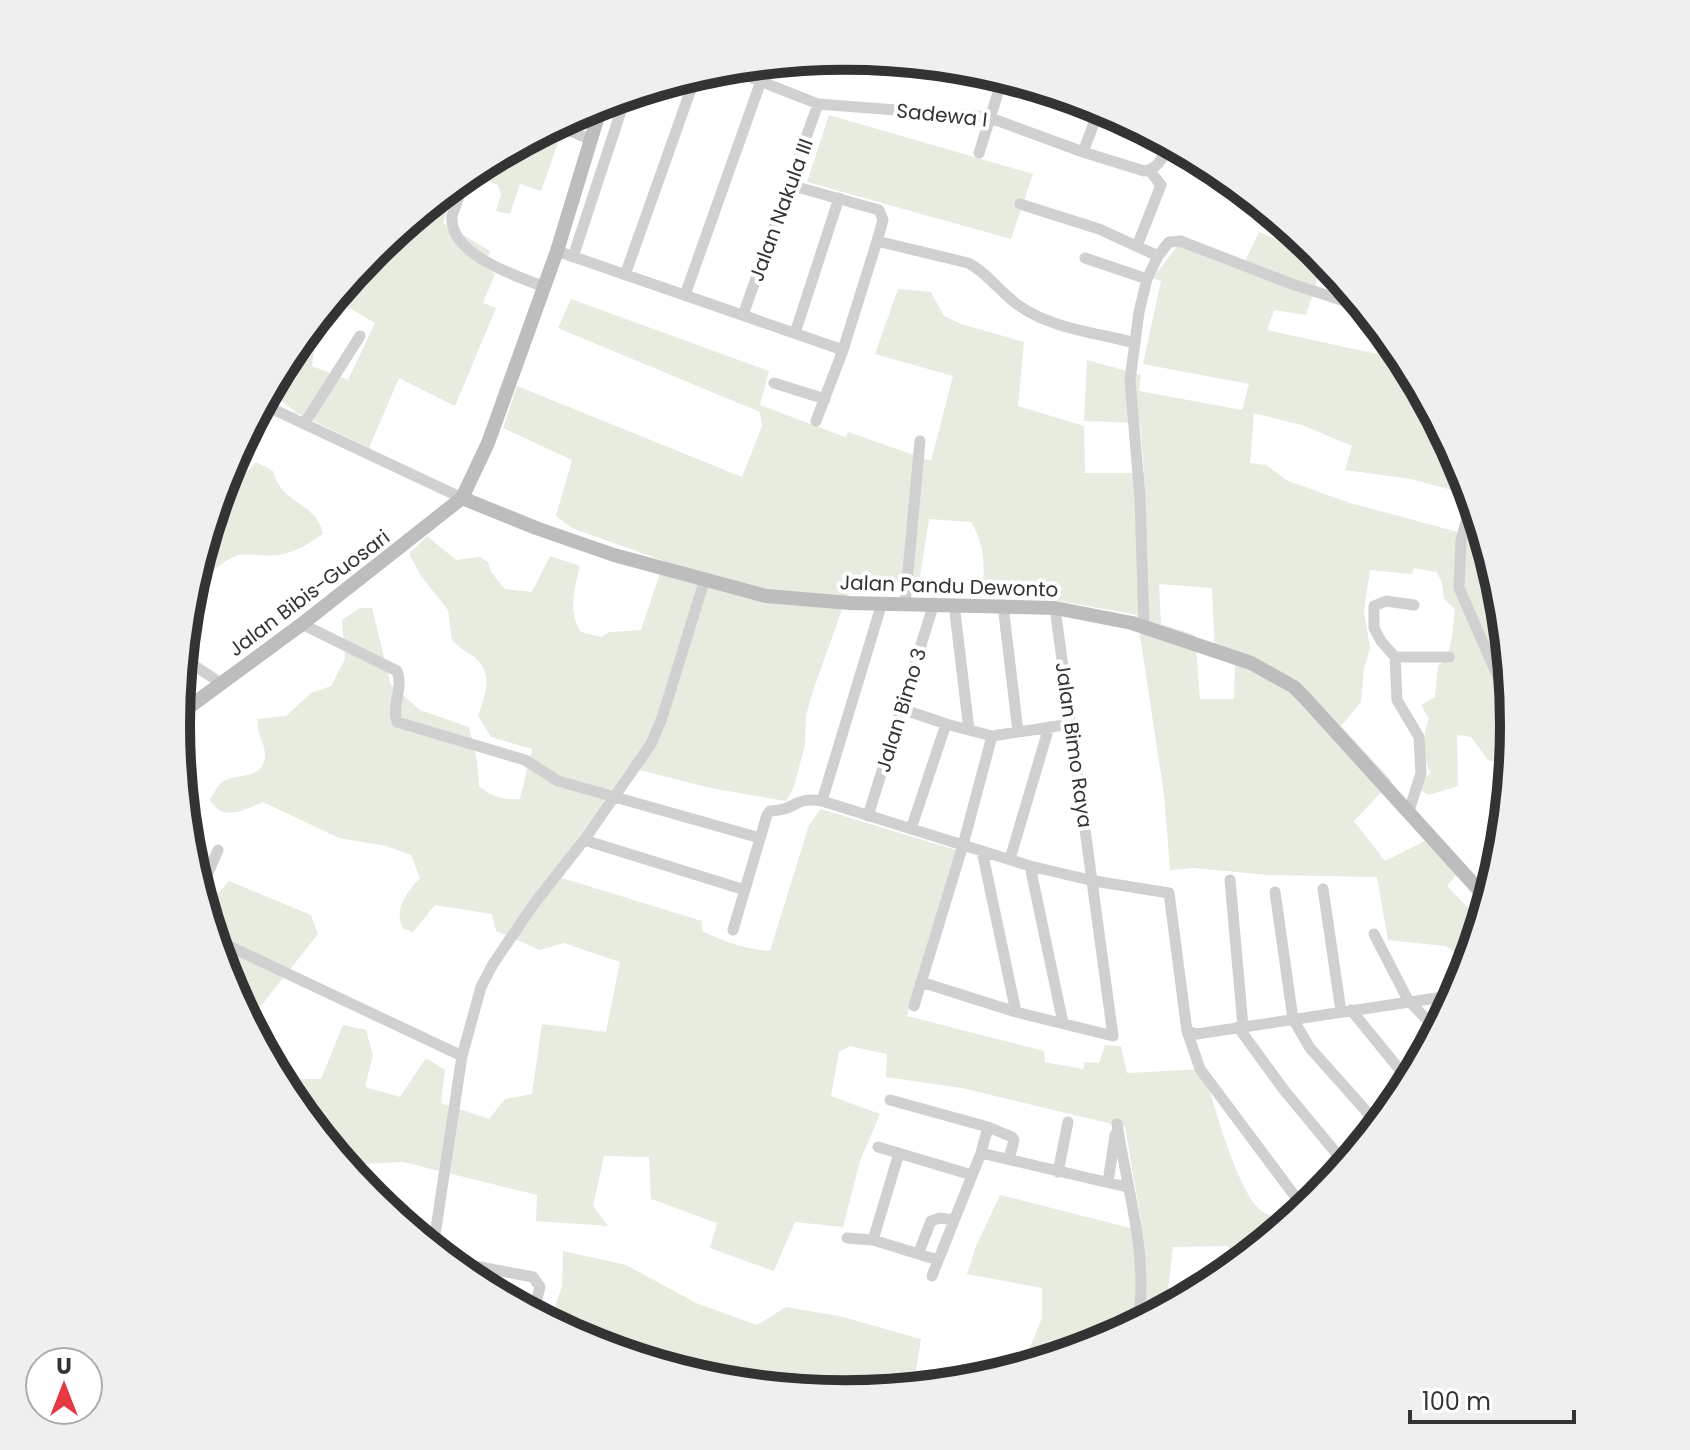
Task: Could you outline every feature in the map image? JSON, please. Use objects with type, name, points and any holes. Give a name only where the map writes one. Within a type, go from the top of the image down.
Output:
[{"type":"street","points":[[685,295],[762,76]]},
{"type":"street","name":"Sadewa I","points":[[751,77],[818,104],[988,117],[1083,152],[1149,170]]},
{"type":"street","points":[[625,275],[691,89]]},
{"type":"street","points":[[979,153],[999,89]]},
{"type":"street","name":"Jalan Nakula III","points":[[743,315],[818,104]]},
{"type":"street","points":[[573,257],[621,110]]},
{"type":"street","points":[[272,409],[462,498],[488,443],[557,251],[598,119]]},
{"type":"street","points":[[1083,152],[1095,120]]},
{"type":"street","points":[[570,131],[592,140]]},
{"type":"street","points":[[1137,246],[1161,185],[1149,170],[1157,166],[1164,154]]},
{"type":"street","points":[[790,185],[866,204],[882,213],[877,241],[843,350],[816,421]]},
{"type":"street","points":[[459,195],[451,222],[456,238],[497,268],[544,287]]},
{"type":"street","points":[[795,333],[839,198]]},
{"type":"street","points":[[1020,204],[1099,229],[1158,256]]},
{"type":"street","points":[[877,241],[968,263],[1009,299],[1035,315],[1135,343]]},
{"type":"street","points":[[1144,627],[1140,498],[1130,380],[1147,279],[1158,256],[1169,242],[1180,241],[1344,301]]},
{"type":"street","points":[[557,251],[843,350]]},
{"type":"street","points":[[1085,258],[1147,279]]},
{"type":"street","points":[[304,424],[360,336]]},
{"type":"street","points":[[774,383],[825,399]]},
{"type":"street","points":[[905,604],[920,441]]},
{"type":"street","name":"Jalan Pandu Dewonto","points":[[462,498],[584,545],[704,582],[766,596],[829,602],[1055,608],[1144,627],[1251,663],[1294,687],[1479,890]]},
{"type":"street","name":"Jalan Bibis-Guosari","points":[[190,706],[302,624],[462,498]]},
{"type":"street","points":[[1467,519],[1461,540],[1459,588],[1499,678]]},
{"type":"street","points":[[435,1236],[462,1056],[481,987],[493,964],[584,840],[656,733],[704,582]]},
{"type":"street","points":[[1409,811],[1418,790],[1421,758],[1417,733],[1397,700],[1395,657],[1374,628],[1373,609],[1386,601],[1414,605]]},
{"type":"street","points":[[822,801],[882,603]]},
{"type":"street","name":"Jalan Bimo 3","points":[[868,816],[934,603]]},
{"type":"street","points":[[954,604],[969,730]]},
{"type":"street","points":[[1003,605],[1018,732]]},
{"type":"street","name":"Jalan Bimo Raya","points":[[1055,608],[1113,1036],[1063,1023]]},
{"type":"street","points":[[302,624],[397,671],[400,681],[394,711],[397,722],[525,760],[538,766],[549,777],[760,838]]},
{"type":"street","points":[[1395,657],[1449,657]]},
{"type":"street","points":[[193,665],[222,684]]},
{"type":"street","points":[[902,709],[992,736],[1071,724]]},
{"type":"street","points":[[911,829],[946,724]]},
{"type":"street","points":[[1010,859],[1049,727]]},
{"type":"street","points":[[914,1006],[992,736]]},
{"type":"street","points":[[733,930],[767,815],[770,811],[786,810],[803,799],[822,801],[1030,866],[1094,881],[1169,893],[1187,1031],[1200,1069],[1297,1199]]},
{"type":"street","points":[[584,840],[745,890]]},
{"type":"street","points":[[207,872],[218,850]]},
{"type":"street","points":[[982,851],[1016,1012]]},
{"type":"street","points":[[921,982],[1016,1012],[1063,1023],[1030,866]]},
{"type":"street","points":[[1230,880],[1241,1026],[1284,1090],[1335,1153],[1339,1154]]},
{"type":"street","points":[[1323,889],[1346,1010],[1401,1072]]},
{"type":"street","points":[[1275,892],[1293,1019],[1310,1048],[1371,1116]]},
{"type":"street","points":[[1374,934],[1408,1000],[1429,1021]]},
{"type":"street","points":[[229,946],[462,1056]]},
{"type":"street","points":[[1187,1031],[1197,1034],[1440,997]]},
{"type":"street","points":[[890,1100],[988,1127],[1012,1137],[1009,1159]]},
{"type":"street","points":[[1058,1172],[1068,1122]]},
{"type":"street","points":[[1108,1182],[1117,1124],[1137,1228],[1142,1279],[1139,1310]]},
{"type":"street","points":[[932,1276],[981,1153],[988,1127]]},
{"type":"street","points":[[878,1147],[972,1175]]},
{"type":"street","points":[[873,1240],[899,1153]]},
{"type":"street","points":[[981,1153],[1127,1187]]},
{"type":"street","points":[[919,1252],[931,1221],[954,1220]]},
{"type":"street","points":[[847,1238],[873,1240],[938,1260]]},
{"type":"street","points":[[475,1266],[537,1280],[540,1287],[536,1302]]},
{"type":"shaded area","points":[[829,115],[1033,174],[1011,239],[807,182]]},
{"type":"shaded area","points":[[551,140],[558,143],[541,191],[520,184],[510,214],[496,211],[501,195],[498,185],[483,179]]},
{"type":"shaded area","points":[[451,202],[443,223],[490,251],[485,267],[495,274],[483,303],[496,308],[455,406],[399,378],[369,448],[297,413],[279,399],[300,361],[353,293],[413,233]],"holes":[[[344,305],[375,323],[348,380],[312,366],[315,343]]]},
{"type":"shaded area","points":[[1259,232],[1290,245],[1317,272],[1316,285],[1306,315],[1274,310],[1267,330],[1386,356],[1432,435],[1450,474],[1456,491],[1411,479],[1345,470],[1352,446],[1302,425],[1254,413],[1250,463],[1266,465],[1288,481],[1350,503],[1472,536],[1494,640],[1499,682],[1499,764],[1488,760],[1471,737],[1457,735],[1458,786],[1429,795],[1413,786],[1431,773],[1424,746],[1429,719],[1421,705],[1435,697],[1438,666],[1447,655],[1453,632],[1455,609],[1444,599],[1437,572],[1414,568],[1412,574],[1370,570],[1364,611],[1370,648],[1364,669],[1361,702],[1341,726],[1392,781],[1354,821],[1385,861],[1427,840],[1456,875],[1447,886],[1473,912],[1458,954],[1445,946],[1388,940],[1377,877],[1269,875],[1193,868],[1170,870],[1164,795],[1137,615],[982,587],[982,553],[971,522],[929,519],[919,583],[849,590],[813,691],[806,715],[805,746],[793,789],[786,801],[710,788],[628,767],[554,872],[562,878],[702,921],[702,931],[727,942],[770,951],[809,825],[821,809],[956,850],[907,1016],[1044,1051],[1045,1062],[1083,1069],[1085,1062],[1099,1063],[1105,1045],[1121,1046],[1127,1073],[1204,1069],[1227,1146],[1244,1187],[1263,1212],[1277,1217],[1233,1253],[1227,1246],[1173,1247],[1168,1294],[1096,1330],[1027,1354],[1042,1318],[1042,1288],[967,1274],[976,1246],[1000,1195],[1134,1229],[1141,1220],[1125,1127],[962,1088],[886,1077],[887,1054],[850,1046],[839,1052],[831,1096],[880,1114],[860,1161],[843,1227],[795,1222],[774,1271],[710,1248],[717,1223],[651,1199],[649,1157],[604,1156],[593,1206],[608,1226],[536,1221],[537,1195],[403,1162],[360,1164],[325,1124],[294,1079],[321,1079],[343,1025],[366,1030],[373,1055],[365,1087],[400,1097],[426,1058],[445,1070],[441,1103],[489,1119],[505,1099],[532,1094],[542,1024],[606,1032],[620,962],[564,943],[540,950],[496,931],[492,914],[435,905],[413,932],[404,929],[400,909],[420,878],[411,855],[386,846],[339,838],[263,802],[241,811],[227,812],[215,807],[210,800],[225,780],[261,768],[265,756],[258,719],[286,716],[311,693],[331,686],[345,659],[342,620],[360,608],[372,608],[391,685],[420,710],[469,727],[479,786],[498,797],[520,799],[532,749],[491,737],[478,716],[486,684],[484,669],[452,640],[448,610],[421,576],[409,554],[427,536],[456,560],[480,557],[488,562],[491,572],[505,589],[532,592],[550,556],[580,566],[573,599],[574,616],[581,632],[601,637],[610,632],[641,630],[664,561],[572,528],[556,516],[572,460],[503,428],[517,386],[742,477],[762,426],[760,412],[558,328],[571,299],[769,371],[760,405],[845,437],[848,432],[931,461],[953,376],[875,354],[898,289],[931,292],[944,316],[1024,342],[1018,406],[1084,426],[1085,473],[1144,473],[1140,423],[1084,421],[1087,360],[1141,375],[1139,391],[1242,410],[1249,384],[1143,364],[1161,281],[1153,278],[1175,249],[1181,235],[1245,261]],"holes":[[[1159,584],[1212,588],[1215,656],[1235,664],[1234,699],[1200,699],[1195,635],[1161,624]]]},
{"type":"shaded area","points":[[256,462],[273,471],[283,491],[314,515],[323,534],[289,553],[240,555],[209,571],[236,485]]},
{"type":"shaded area","points":[[229,881],[311,915],[318,934],[256,1012],[240,976],[213,899]]},
{"type":"shaded area","points":[[563,1251],[626,1265],[696,1303],[757,1325],[786,1307],[839,1316],[921,1339],[915,1376],[888,1379],[802,1379],[675,1358],[594,1330],[553,1311],[562,1287]]}]
